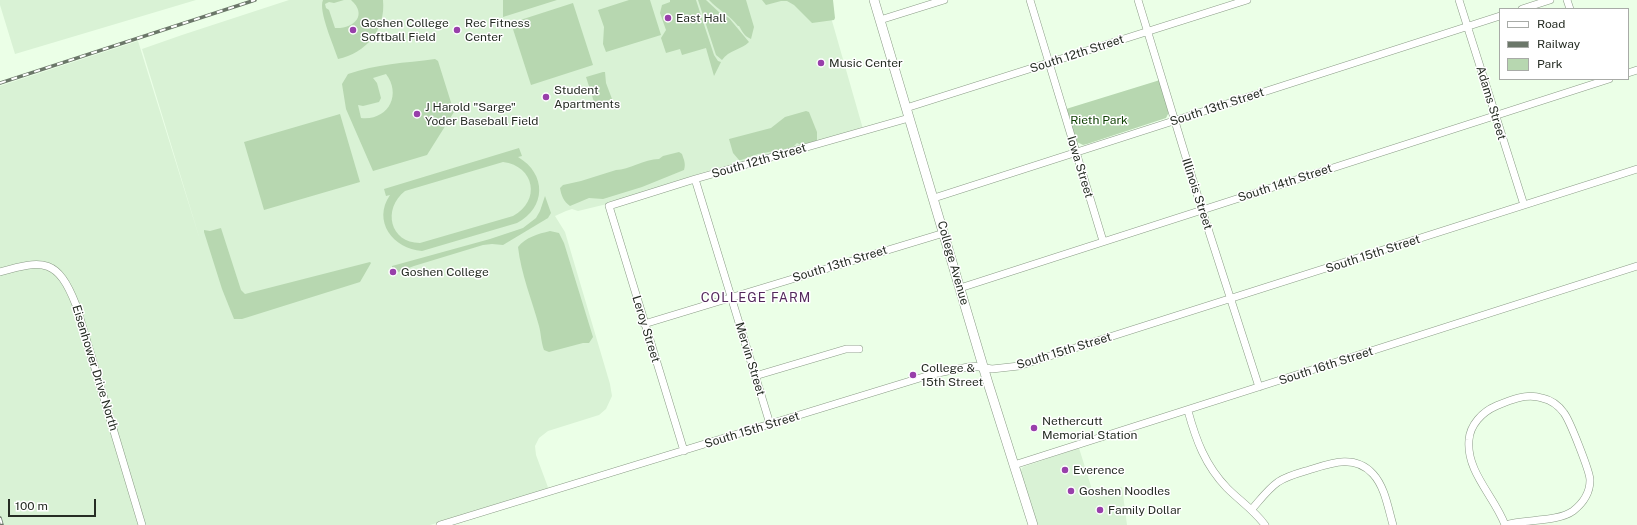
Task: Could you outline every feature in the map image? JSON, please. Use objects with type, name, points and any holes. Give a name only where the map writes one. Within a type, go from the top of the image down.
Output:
[{"type":"main road","name":"College Avenue","points":[[874,0],[984,368],[1033,525]]},
{"type":"street","points":[[880,20],[944,0]]},
{"type":"street","name":"Iowa Street","points":[[1030,0],[1103,241]]},
{"type":"street","name":"Illinois Street","points":[[1138,0],[1202,210],[1260,387]]},
{"type":"street","name":"South 12th Street","points":[[906,108],[1245,0]]},
{"type":"street","name":"Adams Street","points":[[1459,0],[1524,205]]},
{"type":"street","points":[[1525,8],[1550,0]]},
{"type":"street","name":"South 13th Street","points":[[934,198],[1499,16]]},
{"type":"street","name":"South 14th Street","points":[[960,288],[1495,116],[1592,82],[1603,80]]},
{"type":"street","name":"South 12th Street","points":[[609,206],[695,179],[909,118]]},
{"type":"street","name":"South 15th Street","points":[[440,525],[939,373],[973,366],[984,368],[1005,368],[1031,362],[1637,169]]},
{"type":"street","name":"Mervin Street","points":[[695,179],[770,424]]},
{"type":"street","name":"Leroy Street","points":[[609,206],[684,451]]},
{"type":"street","name":"South 13th Street","points":[[644,324],[731,296],[944,233]]},
{"type":"street","name":"Eisenhower Drive North","points":[[0,272],[24,265],[41,265],[54,270],[69,286],[142,525]]},
{"type":"street","name":"South 16th Street","points":[[1014,465],[1188,411],[1637,266]]},
{"type":"street","points":[[755,376],[846,349],[859,349]]},
{"type":"street","points":[[1528,396],[1544,398],[1553,402],[1565,413],[1589,472],[1590,481],[1581,504],[1572,512],[1562,516],[1521,520],[1505,525],[1496,504],[1477,475],[1470,451],[1469,440],[1472,428],[1481,415],[1492,408],[1528,396]]},
{"type":"street","points":[[1188,411],[1196,439],[1207,463],[1228,489],[1252,509],[1264,525]]},
{"type":"street","points":[[1252,509],[1268,491],[1283,479],[1332,463],[1344,461],[1361,465],[1368,469],[1376,478],[1383,493],[1393,525]]},
{"type":"shaded area","points":[[0,0],[196,0],[15,54],[0,5]]},
{"type":"shaded area","name":"Goshen College","points":[[289,0],[826,0],[863,129],[704,172],[607,204],[578,211],[572,209],[555,216],[565,232],[610,384],[612,396],[606,409],[599,415],[548,431],[539,438],[535,446],[536,455],[549,490],[430,525],[0,525],[0,86],[138,41],[201,243],[142,49]]},
{"type":"shaded area","points":[[1079,448],[1094,496],[1122,487],[1127,525],[1036,525],[1020,472],[1023,467]]},
{"type":"green space","name":"Goshen College Softball Field","points":[[323,0],[344,0],[325,4],[326,8],[329,10],[335,28],[342,28],[353,24],[358,16],[356,6],[351,0],[383,0],[381,21],[372,38],[365,46],[348,56],[338,59],[324,20],[322,5]]},
{"type":"green space","points":[[503,0],[557,0],[503,17]]},
{"type":"green space","points":[[629,0],[650,0],[661,35],[606,52],[603,44],[604,27],[598,10]]},
{"type":"green space","points":[[670,0],[696,0],[714,55],[718,61],[721,62],[714,76],[706,48],[682,55],[680,49],[666,53],[661,38],[666,30],[660,13],[662,5],[670,2]]},
{"type":"green space","points":[[698,0],[706,0],[720,13],[729,18],[749,42],[728,54],[722,60],[716,55]]},
{"type":"green space","points":[[709,0],[746,0],[754,27],[751,39],[742,32],[739,26]]},
{"type":"green space","points":[[762,0],[833,0],[835,18],[834,20],[812,23],[794,5],[787,1],[766,5]]},
{"type":"green space","points":[[573,3],[593,65],[531,85],[511,23]]},
{"type":"green space","name":"J Harold \"Sarge\" Yoder Baseball Field","points":[[435,59],[438,61],[454,112],[427,155],[373,171],[346,109],[342,84],[348,74],[359,71],[380,66]],"holes":[[[386,74],[391,82],[393,90],[390,105],[379,115],[370,118],[361,118],[358,105],[363,106],[379,102],[381,98],[377,83],[373,78]]]},
{"type":"green space","points":[[605,72],[606,83],[612,99],[595,105],[586,77]]},
{"type":"green space","name":"Rieth Park","points":[[1160,80],[1169,112],[1166,118],[1087,144],[1083,145],[1077,142],[1066,109]]},
{"type":"green space","points":[[806,111],[809,112],[817,132],[816,141],[801,145],[797,143],[791,148],[758,154],[741,160],[739,160],[733,153],[729,139],[771,128],[785,117]]},
{"type":"green space","points":[[340,114],[360,182],[264,210],[244,142]]},
{"type":"green space","points":[[519,148],[522,156],[518,157],[534,172],[538,181],[539,191],[538,200],[533,209],[527,217],[517,223],[422,251],[402,245],[388,232],[383,214],[385,205],[390,195],[386,196],[384,189]],"holes":[[[503,162],[514,165],[522,170],[528,177],[531,193],[528,202],[522,210],[513,216],[420,243],[410,242],[396,231],[393,224],[393,207],[398,198],[405,191]]]},
{"type":"green space","points":[[679,152],[682,154],[684,160],[684,170],[642,187],[603,199],[589,198],[570,206],[562,196],[560,188],[563,185],[616,170],[621,170]]},
{"type":"green space","points":[[545,196],[551,213],[548,218],[503,245],[483,245],[398,272],[392,268],[392,266],[490,239],[523,228],[536,218]]},
{"type":"green space","points":[[221,228],[241,290],[245,294],[370,262],[371,263],[360,282],[242,319],[234,319],[222,289],[204,232],[204,230],[210,231]]},
{"type":"green space","points":[[550,231],[559,233],[564,243],[593,337],[589,343],[583,343],[549,352],[544,350],[543,347],[539,326],[519,257],[518,247],[528,238]]},
{"type":"railway","points":[[0,83],[255,0]]},
{"type":"railway","points":[[0,518],[2,525]]},
{"type":"place","name":"East Hall","points":[[668,18]]},
{"type":"place","name":"Goshen College Softball Field","points":[[353,30]]},
{"type":"place","name":"Rec Fitness Center","points":[[457,30]]},
{"type":"place","name":"Music Center","points":[[821,63]]},
{"type":"place","name":"Student Apartments","points":[[546,97]]},
{"type":"place","name":"J Harold \"Sarge\" Yoder Baseball Field","points":[[417,114]]},
{"type":"place","name":"Goshen College","points":[[393,272]]},
{"type":"place","name":"College & 15th Street","points":[[913,375]]},
{"type":"place","name":"Nethercutt Memorial Station","points":[[1034,428]]},
{"type":"place","name":"Everence","points":[[1065,470]]},
{"type":"place","name":"Goshen Noodles","points":[[1071,491]]},
{"type":"place","name":"Family Dollar","points":[[1100,510]]},
{"type":"district","name":"COLLEGE FARM","points":[[756,298]]}]
